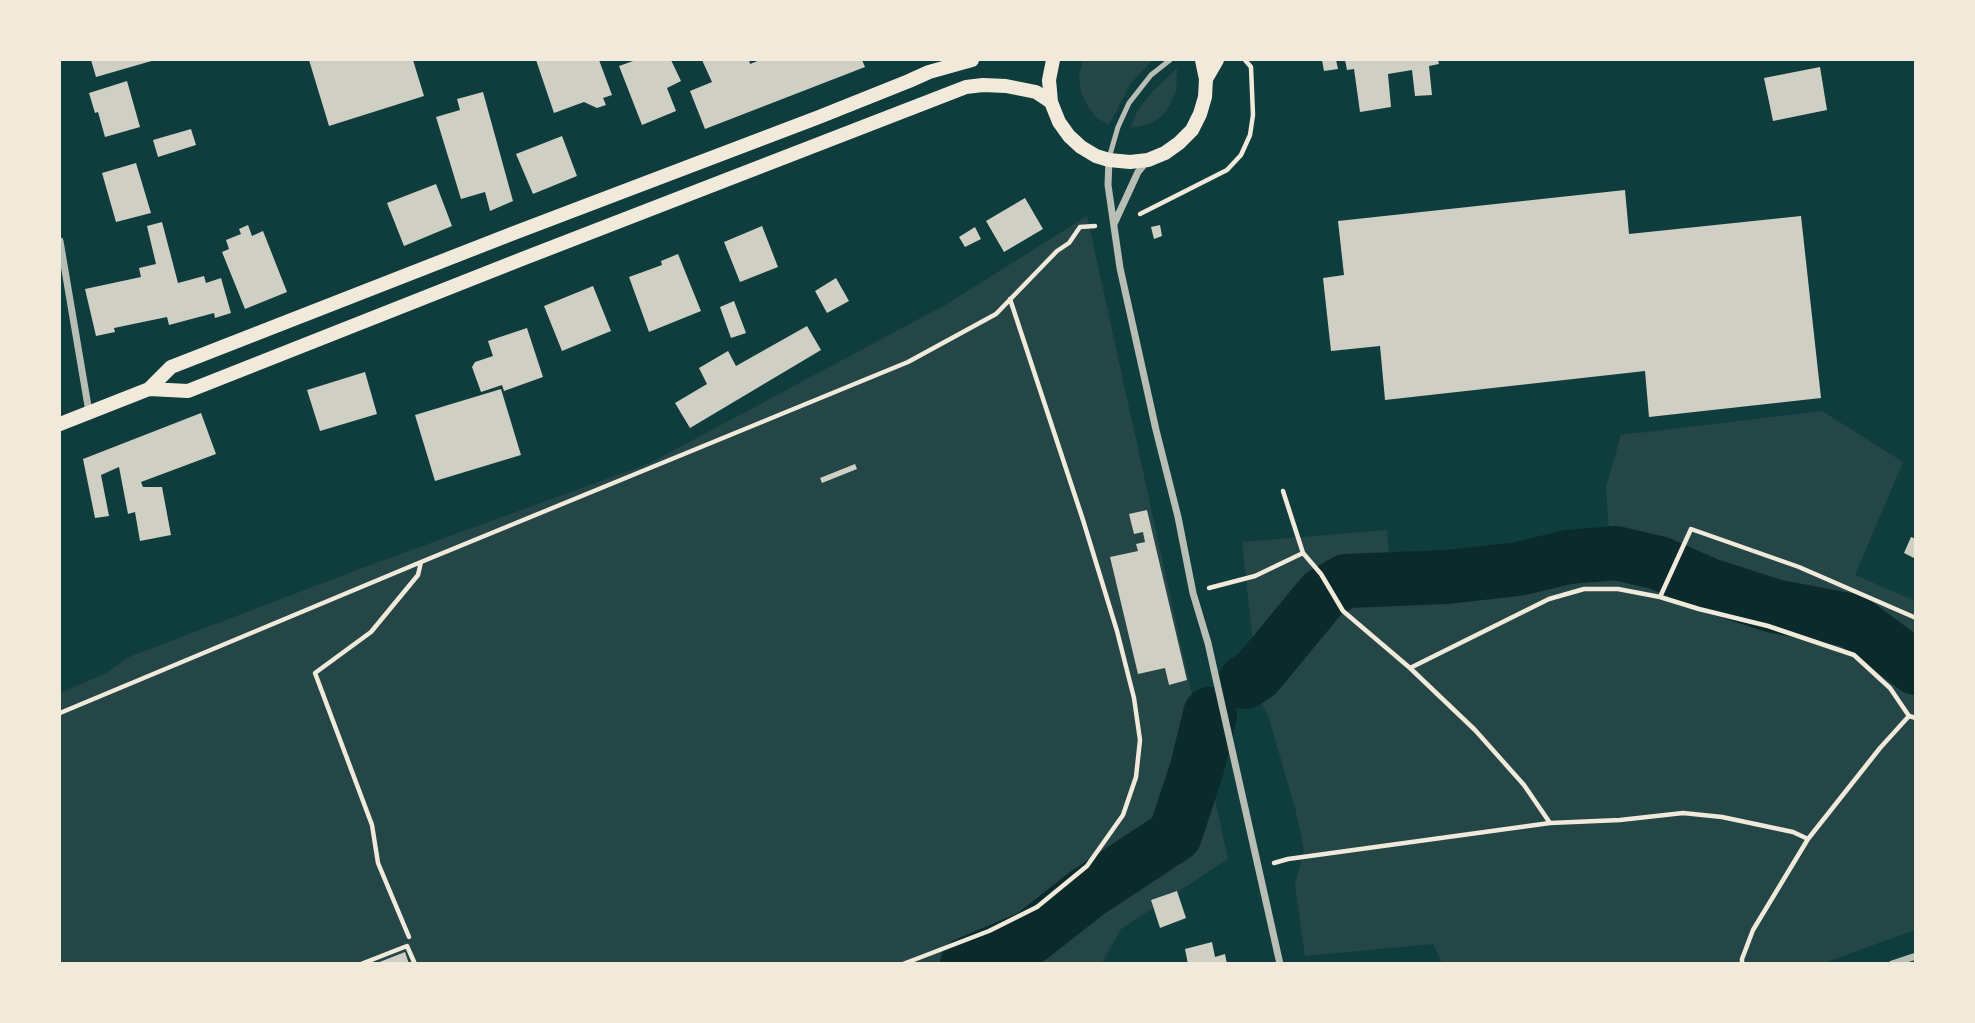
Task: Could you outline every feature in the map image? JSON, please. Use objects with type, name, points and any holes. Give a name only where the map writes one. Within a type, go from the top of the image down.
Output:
[{"type":"main road","points":[[149,389],[171,367],[929,72],[969,60]]},
{"type":"main road","points":[[1053,60],[1049,80],[1051,102],[1069,136],[1096,156],[1130,162],[1148,160],[1165,153],[1192,130],[1205,97],[1206,79],[1202,60]]},
{"type":"main road","points":[[1206,79],[1217,60]]},
{"type":"main road","points":[[60,424],[149,389],[188,391],[966,87],[1006,86],[1036,92],[1051,102]]},
{"type":"street","points":[[1109,160],[1108,185],[1123,280],[1280,964]]},
{"type":"street","points":[[1113,225],[1139,172],[1148,160]]},
{"type":"street","points":[[60,241],[89,412]]},
{"type":"street","points":[[1892,964],[1916,956]]},
{"type":"lane","points":[[1109,160],[1118,127],[1129,103],[1151,75],[1170,60]]},
{"type":"path","points":[[60,713],[908,362],[996,314],[1057,251],[1069,243],[1080,227],[1113,225],[1137,216],[1227,170],[1241,155],[1250,135],[1253,115],[1251,68],[1245,60]]},
{"type":"path","points":[[903,964],[989,931],[1037,907],[1087,866],[1123,815],[1136,777],[1140,740],[1134,698],[1117,631],[1010,299]]},
{"type":"path","points":[[1283,491],[1303,553],[1321,574],[1343,611],[1410,668],[1475,730],[1524,785],[1550,823]]},
{"type":"path","points":[[1660,597],[1691,529],[1799,567],[1916,618]]},
{"type":"path","points":[[1193,593],[1255,576],[1303,553]]},
{"type":"path","points":[[409,937],[378,863],[372,825],[315,673],[371,632],[418,575],[421,562]]},
{"type":"path","points":[[1410,668],[1549,599],[1584,589],[1618,589],[1660,597],[1768,626],[1854,655],[1890,688],[1909,716],[1916,718]]},
{"type":"path","points":[[1742,964],[1753,930],[1808,839],[1880,748],[1909,716]]},
{"type":"path","points":[[1259,868],[1288,859],[1550,823],[1620,820],[1683,813],[1722,817],[1793,832],[1808,839]]},
{"type":"path","points":[[361,964],[407,946],[415,964]]},
{"type":"shaded area","points":[[1083,60],[1153,60],[1131,83],[1109,125],[1097,118],[1081,92],[1079,75]]},
{"type":"shaded area","points":[[1177,68],[1176,92],[1162,116],[1150,124],[1130,128],[1138,110]]},
{"type":"shaded area","points":[[1087,216],[1228,859],[1121,929],[1102,963],[60,964],[60,693],[106,673],[129,657],[650,463],[947,304]]},
{"type":"shaded area","points":[[1822,411],[1903,462],[1855,575],[1915,601],[1915,930],[1821,964],[1442,963],[1433,944],[1305,956],[1295,884],[1304,851],[1295,808],[1268,715],[1259,700],[1242,542],[1387,530],[1390,571],[1610,547],[1606,487],[1621,435]]},
{"type":"building","points":[[91,60],[155,60],[96,77]]},
{"type":"building","points":[[309,60],[413,60],[424,96],[329,126]]},
{"type":"building","points":[[536,60],[599,60],[612,95],[603,98],[606,105],[597,108],[584,102],[554,113]]},
{"type":"building","points":[[636,60],[671,60],[681,81],[667,88],[676,111],[642,125],[619,66]]},
{"type":"building","points":[[702,60],[749,60],[750,64],[760,60],[862,60],[865,67],[705,129],[690,91],[712,82]]},
{"type":"building","points":[[1322,60],[1336,60],[1338,69],[1324,71]]},
{"type":"building","points":[[1345,60],[1438,60],[1439,64],[1429,66],[1432,95],[1415,96],[1412,70],[1388,74],[1391,107],[1360,112],[1354,69],[1347,70]]},
{"type":"building","points":[[1820,67],[1827,110],[1773,121],[1764,78]]},
{"type":"building","points":[[127,81],[140,127],[105,137],[89,93]]},
{"type":"building","points":[[483,92],[513,201],[490,211],[485,192],[461,199],[436,117],[460,110],[457,99]]},
{"type":"building","points":[[191,129],[196,145],[158,157],[153,140]]},
{"type":"building","points":[[562,136],[577,176],[533,194],[516,154]]},
{"type":"building","points":[[136,163],[151,213],[116,222],[102,173]]},
{"type":"building","points":[[436,184],[452,226],[404,246],[387,203]]},
{"type":"building","points":[[1625,190],[1629,234],[1801,216],[1821,398],[1649,417],[1645,371],[1385,400],[1380,346],[1331,351],[1323,278],[1344,275],[1338,221]]},
{"type":"building","points":[[1025,198],[1043,229],[1004,252],[986,221]]},
{"type":"building","points":[[162,222],[178,283],[204,276],[206,283],[221,278],[231,313],[215,318],[214,313],[169,325],[167,317],[114,328],[115,332],[96,336],[85,289],[141,277],[139,268],[156,264],[147,226]]},
{"type":"building","points":[[248,225],[252,236],[263,231],[287,292],[245,309],[222,252],[229,249],[226,240],[241,234],[239,229]]},
{"type":"building","points":[[1160,225],[1162,236],[1154,239],[1151,227]]},
{"type":"building","points":[[762,226],[778,267],[740,282],[724,242]]},
{"type":"building","points":[[975,227],[981,239],[965,247],[959,237]]},
{"type":"building","points":[[678,254],[701,311],[649,332],[629,277],[662,265],[661,261]]},
{"type":"building","points":[[836,278],[849,301],[827,313],[815,291]]},
{"type":"building","points":[[593,286],[611,331],[562,351],[544,306]]},
{"type":"building","points":[[734,301],[746,333],[731,338],[720,307]]},
{"type":"building","points":[[807,326],[821,350],[690,428],[675,403],[707,384],[699,368],[728,351],[736,366]]},
{"type":"building","points":[[527,328],[543,377],[504,391],[502,385],[481,392],[472,367],[475,362],[493,356],[488,341]]},
{"type":"building","points":[[365,372],[377,414],[320,431],[307,390]]},
{"type":"building","points":[[501,389],[521,455],[435,481],[415,415]]},
{"type":"building","points":[[201,413],[216,454],[141,482],[143,487],[162,487],[171,535],[140,541],[135,512],[128,514],[119,467],[101,475],[109,516],[95,518],[83,459]]},
{"type":"building","points":[[855,464],[857,469],[822,483],[820,478]]},
{"type":"building","points":[[1147,510],[1187,680],[1169,685],[1165,668],[1138,674],[1110,557],[1138,551],[1136,544],[1145,542],[1143,532],[1134,534],[1129,514]]},
{"type":"building","points":[[1911,537],[1916,539],[1916,559],[1904,553]]},
{"type":"building","points":[[1177,891],[1186,918],[1160,928],[1151,900]]},
{"type":"building","points":[[1212,942],[1215,957],[1225,954],[1227,964],[1188,964],[1185,949]]},
{"type":"building","points":[[405,952],[409,964],[377,964],[377,963]]},
{"type":"waterway","points":[[1245,682],[1257,674],[1323,594],[1346,581],[1447,577],[1518,569],[1568,557],[1616,553],[1659,563],[1709,585],[1774,606],[1853,621],[1916,668]]},
{"type":"waterway","points":[[967,964],[1031,937],[1087,893],[1175,835],[1197,768],[1210,714]]}]
